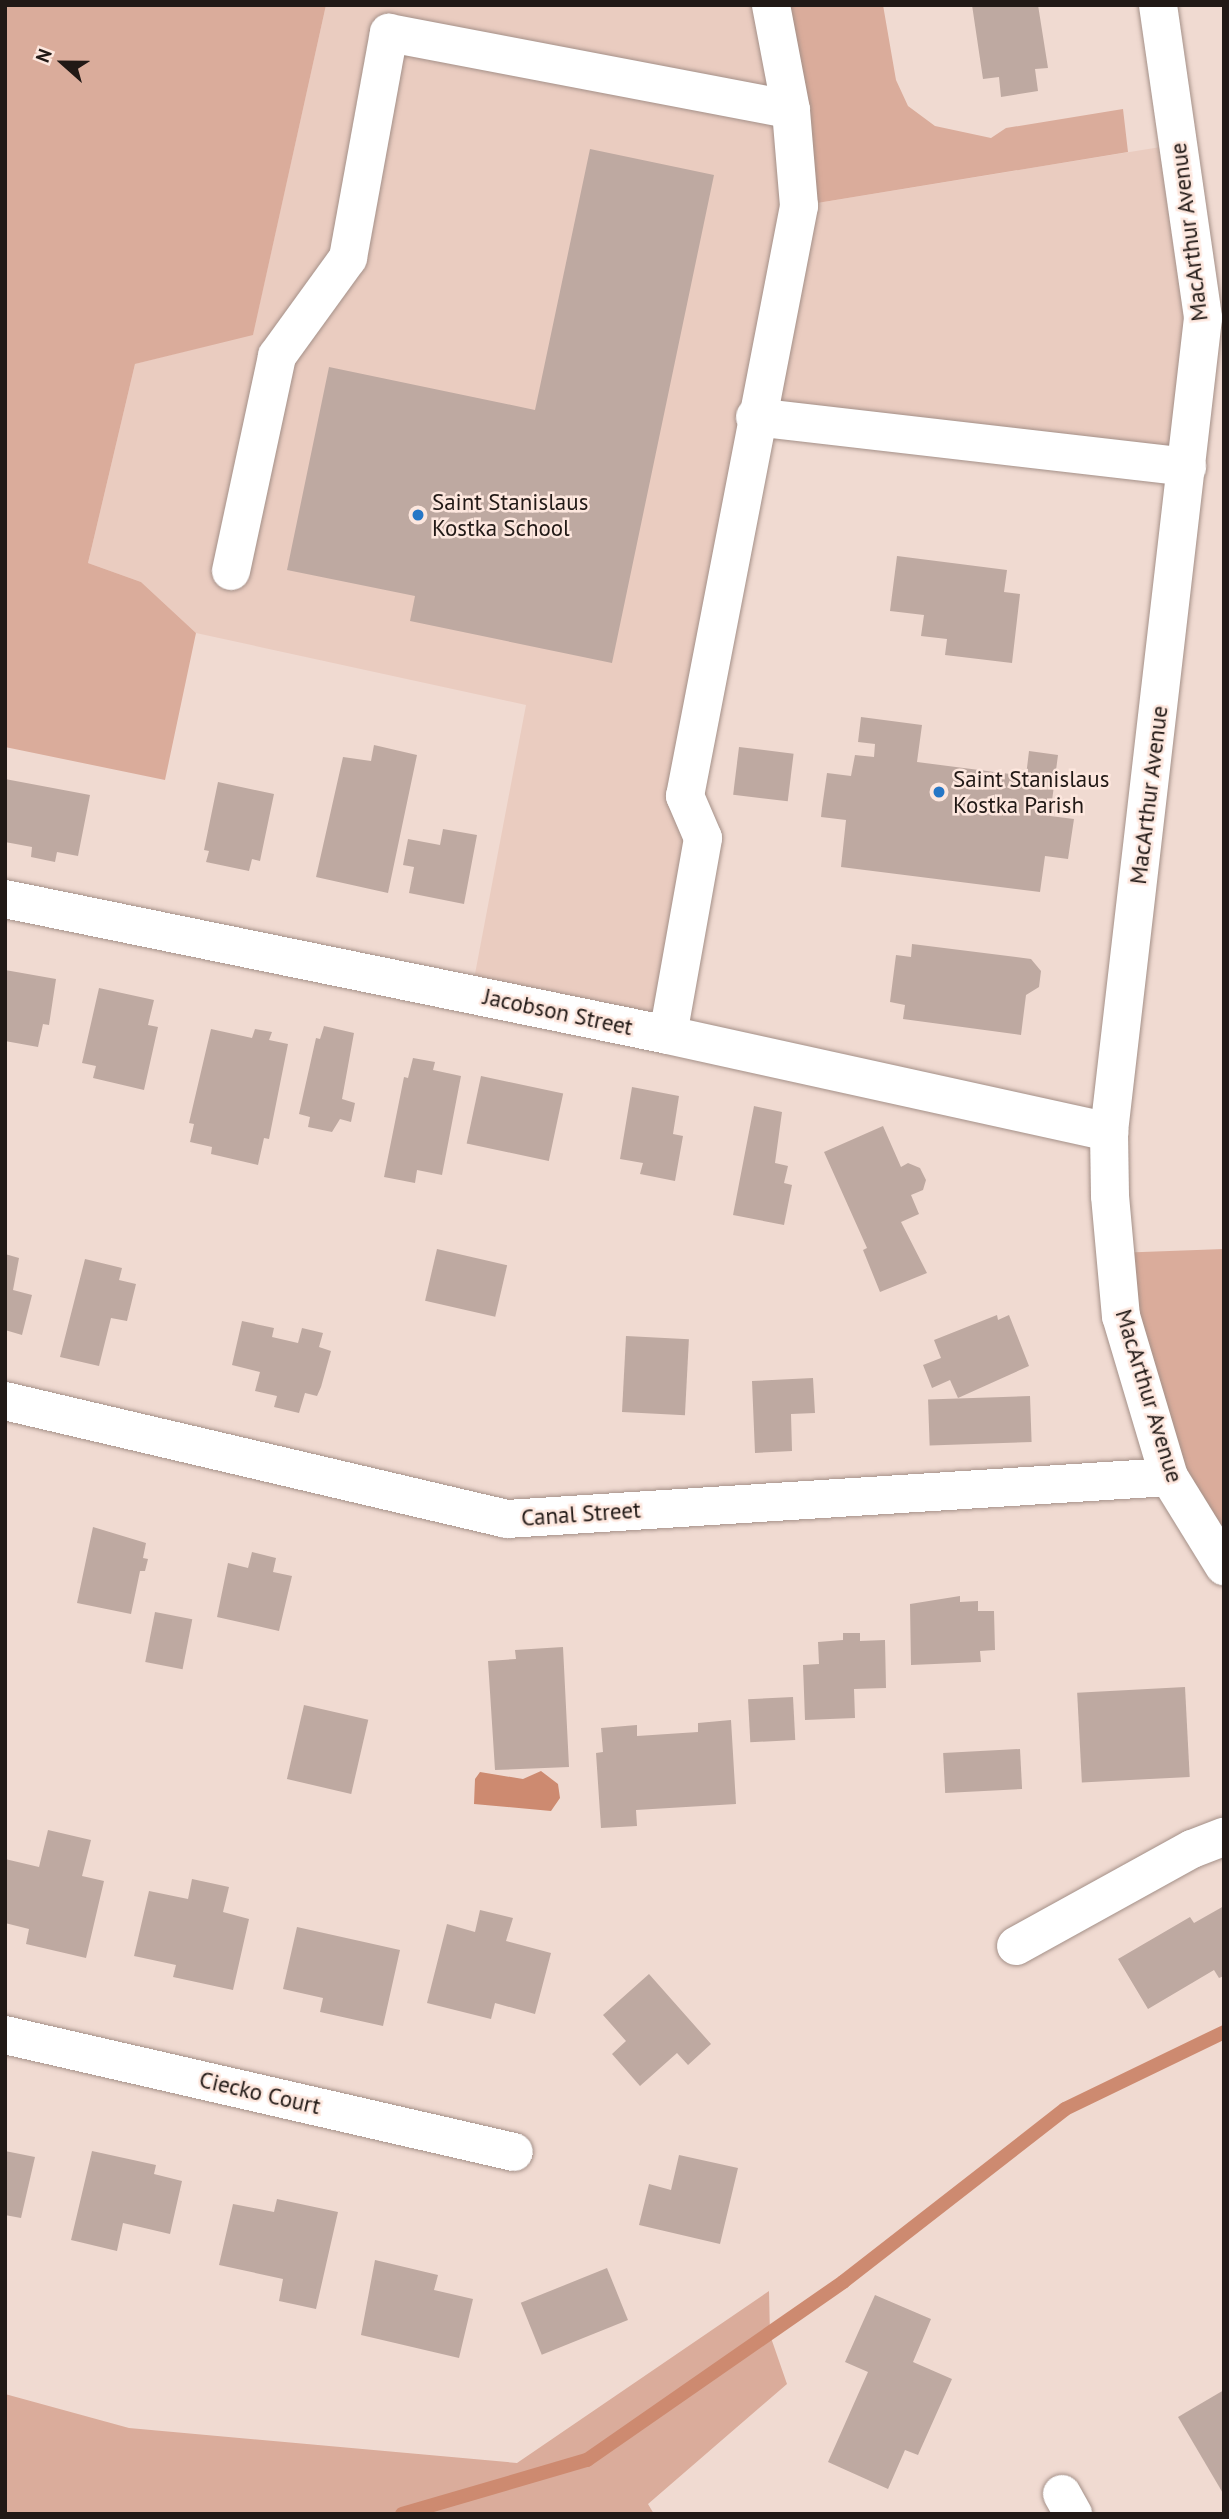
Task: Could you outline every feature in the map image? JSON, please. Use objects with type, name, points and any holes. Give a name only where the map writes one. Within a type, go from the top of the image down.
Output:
[{"type":"street","points":[[668,1035],[703,838],[685,796],[755,417],[799,206],[791,110],[771,5]]},
{"type":"street","name":"MacArthur Avenue","points":[[1158,5],[1202,318],[1109,1132],[1121,1316],[1169,1476],[1224,1566]]},
{"type":"street","points":[[231,571],[277,356],[348,258],[390,33],[791,110]]},
{"type":"street","points":[[755,417],[1187,467]]},
{"type":"street","name":"Jacobson Street","points":[[5,899],[668,1035],[1109,1132]]},
{"type":"street","name":"Canal Street","points":[[5,1401],[507,1519],[1169,1476]]},
{"type":"street","points":[[1016,1947],[1192,1849],[1224,1837]]},
{"type":"street","name":"Ciecko Court","points":[[5,2035],[514,2152]]},
{"type":"shaded area","points":[[5,5],[326,5],[253,335],[135,364],[88,563],[141,582],[196,633],[165,780],[5,747]]},
{"type":"shaded area","name":"Saint Stanislaus Kostka School","points":[[326,5],[771,5],[799,206],[1179,144],[1203,318],[1187,467],[755,417],[685,796],[703,838],[668,1035],[471,995],[526,705],[196,633],[141,582],[88,563],[135,364],[253,334]]},
{"type":"shaded area","points":[[771,5],[883,5],[896,80],[908,106],[935,126],[991,138],[1006,128],[1123,109],[1128,152],[799,206]]},
{"type":"shaded area","points":[[1224,1249],[1224,1566],[1169,1477],[1115,1253]]},
{"type":"shaded area","points":[[541,1771],[558,1784],[560,1798],[551,1811],[474,1804],[475,1779],[480,1772],[523,1779]]},
{"type":"shaded area","points":[[769,2291],[770,2335],[787,2384],[648,2504],[654,2514],[5,2514],[5,2394],[129,2428],[517,2463]]},
{"type":"building","points":[[972,5],[1038,5],[1048,68],[1035,69],[1038,91],[1001,97],[999,77],[983,79]]},
{"type":"building","points":[[590,149],[714,175],[612,663],[410,621],[415,596],[287,570],[329,367],[535,410]]},
{"type":"building","points":[[897,556],[1007,570],[1004,592],[1020,594],[1012,663],[945,655],[947,639],[921,636],[924,615],[890,611]]},
{"type":"building","name":"Saint Stanislaus Kostka Parish","points":[[861,717],[922,725],[917,762],[1026,776],[1029,751],[1058,755],[1050,816],[1074,819],[1068,859],[1045,856],[1040,892],[841,867],[846,820],[821,817],[822,808],[827,773],[851,776],[855,755],[874,757],[875,744],[858,742]]},
{"type":"building","points":[[374,745],[417,755],[388,893],[316,877],[343,757],[371,761]]},
{"type":"building","points":[[739,747],[794,754],[788,801],[733,795]]},
{"type":"building","points":[[5,779],[90,795],[78,856],[57,852],[55,862],[31,857],[32,847],[5,842]]},
{"type":"building","points":[[218,782],[274,794],[260,861],[252,859],[249,871],[206,862],[209,851],[204,850]]},
{"type":"building","points":[[443,829],[477,835],[464,904],[409,893],[414,867],[403,865],[408,839],[440,845]]},
{"type":"building","points":[[912,944],[1031,959],[1041,971],[1039,987],[1026,995],[1021,1035],[903,1019],[905,1005],[890,1002],[896,955],[911,957]]},
{"type":"building","points":[[5,970],[56,979],[49,1025],[43,1024],[38,1047],[5,1041]]},
{"type":"building","points":[[99,988],[154,1000],[148,1025],[158,1027],[144,1090],[93,1078],[96,1066],[82,1063]]},
{"type":"building","points":[[324,1026],[354,1033],[342,1099],[355,1103],[351,1122],[340,1119],[332,1132],[308,1127],[310,1117],[299,1114],[316,1038],[320,1039]]},
{"type":"building","points":[[211,1029],[252,1038],[255,1029],[272,1032],[269,1040],[288,1044],[269,1139],[264,1138],[258,1165],[211,1154],[212,1147],[190,1142],[194,1124],[189,1123]]},
{"type":"building","points":[[413,1058],[435,1062],[433,1070],[461,1076],[442,1175],[417,1170],[415,1183],[384,1177],[404,1077],[408,1078]]},
{"type":"building","points":[[481,1076],[563,1093],[549,1161],[467,1143]]},
{"type":"building","points":[[632,1087],[679,1096],[673,1134],[683,1136],[675,1181],[640,1174],[643,1163],[620,1159]]},
{"type":"building","points":[[754,1106],[782,1112],[775,1163],[788,1166],[784,1183],[792,1185],[784,1225],[733,1215]]},
{"type":"building","points":[[883,1126],[901,1167],[908,1163],[920,1168],[926,1180],[923,1190],[911,1195],[919,1214],[901,1222],[927,1273],[880,1292],[863,1250],[867,1248],[824,1152]]},
{"type":"building","points":[[437,1249],[507,1265],[495,1317],[425,1301]]},
{"type":"building","points":[[5,1254],[19,1258],[13,1290],[32,1295],[22,1335],[5,1330]]},
{"type":"building","points":[[85,1259],[122,1268],[119,1280],[136,1284],[127,1321],[111,1318],[99,1366],[60,1357]]},
{"type":"building","points":[[997,1315],[998,1320],[1009,1315],[1029,1366],[958,1398],[950,1380],[932,1388],[923,1365],[941,1358],[934,1340]]},
{"type":"building","points":[[242,1321],[274,1328],[272,1337],[298,1343],[302,1328],[323,1333],[319,1347],[331,1351],[321,1387],[317,1396],[305,1393],[299,1413],[274,1407],[277,1396],[255,1391],[260,1372],[232,1365]]},
{"type":"building","points":[[626,1336],[689,1339],[685,1415],[622,1412]]},
{"type":"building","points":[[813,1378],[815,1413],[791,1414],[792,1451],[755,1453],[752,1381]]},
{"type":"building","points":[[1030,1396],[1032,1442],[930,1446],[928,1400]]},
{"type":"building","points":[[93,1527],[146,1543],[143,1558],[148,1559],[145,1571],[140,1571],[131,1614],[77,1603]]},
{"type":"building","points":[[252,1552],[276,1558],[273,1572],[292,1576],[279,1631],[217,1617],[228,1563],[248,1568]]},
{"type":"building","points":[[960,1596],[960,1602],[978,1601],[978,1611],[994,1611],[995,1650],[980,1651],[981,1662],[911,1665],[910,1604]]},
{"type":"building","points":[[155,1612],[192,1619],[183,1669],[145,1662]]},
{"type":"building","points":[[843,1633],[860,1633],[860,1641],[885,1640],[886,1688],[854,1689],[855,1718],[805,1720],[803,1665],[819,1664],[818,1642],[843,1640]]},
{"type":"building","points":[[563,1647],[569,1767],[495,1770],[488,1661],[516,1659],[515,1650]]},
{"type":"building","points":[[1185,1687],[1190,1777],[1082,1783],[1077,1693]]},
{"type":"building","points":[[793,1697],[795,1740],[750,1742],[748,1699]]},
{"type":"building","points":[[304,1705],[368,1720],[351,1794],[287,1779]]},
{"type":"building","points":[[731,1720],[736,1804],[636,1810],[637,1826],[601,1828],[596,1753],[603,1752],[601,1728],[637,1725],[637,1736],[698,1732],[698,1723]]},
{"type":"building","points":[[1020,1749],[1022,1789],[945,1793],[943,1753]]},
{"type":"building","points":[[48,1830],[91,1840],[82,1876],[104,1881],[86,1958],[26,1944],[29,1929],[5,1923],[5,1859],[39,1867]]},
{"type":"building","points":[[192,1879],[229,1887],[223,1912],[249,1919],[233,1990],[173,1977],[176,1965],[134,1956],[149,1891],[188,1899]]},
{"type":"building","points":[[1224,1906],[1224,1976],[1219,1978],[1214,1970],[1148,2009],[1118,1959],[1190,1917],[1194,1923]]},
{"type":"building","points":[[480,1910],[513,1918],[506,1941],[551,1953],[535,2014],[495,2003],[491,2019],[427,2003],[447,1924],[475,1932]]},
{"type":"building","points":[[297,1927],[400,1950],[383,2026],[320,2012],[323,1998],[283,1989]]},
{"type":"building","points":[[649,1974],[711,2044],[688,2065],[677,2053],[640,2086],[612,2054],[626,2041],[603,2015]]},
{"type":"building","points":[[5,2151],[35,2157],[21,2218],[5,2215]]},
{"type":"building","points":[[92,2151],[156,2165],[154,2174],[182,2181],[170,2234],[123,2223],[117,2251],[71,2240]]},
{"type":"building","points":[[679,2155],[738,2168],[720,2244],[639,2225],[649,2184],[671,2190]]},
{"type":"building","points":[[277,2199],[338,2212],[316,2309],[279,2301],[283,2279],[219,2265],[233,2204],[274,2212]]},
{"type":"building","points":[[375,2260],[438,2275],[434,2290],[473,2299],[459,2358],[361,2335]]},
{"type":"building","points":[[607,2268],[628,2320],[542,2355],[521,2303]]},
{"type":"building","points":[[875,2295],[931,2319],[913,2362],[952,2379],[918,2455],[905,2450],[888,2489],[828,2462],[868,2372],[845,2362]]},
{"type":"building","points":[[1224,2390],[1224,2495],[1178,2417]]},
{"type":"waterway","points":[[402,2514],[587,2460],[843,2282],[1065,2109],[1224,2032]]},
{"type":"place","name":"Saint Stanislaus Kostka School","points":[[418,515]]},
{"type":"place","name":"Saint Stanislaus Kostka Parish","points":[[939,792]]}]
